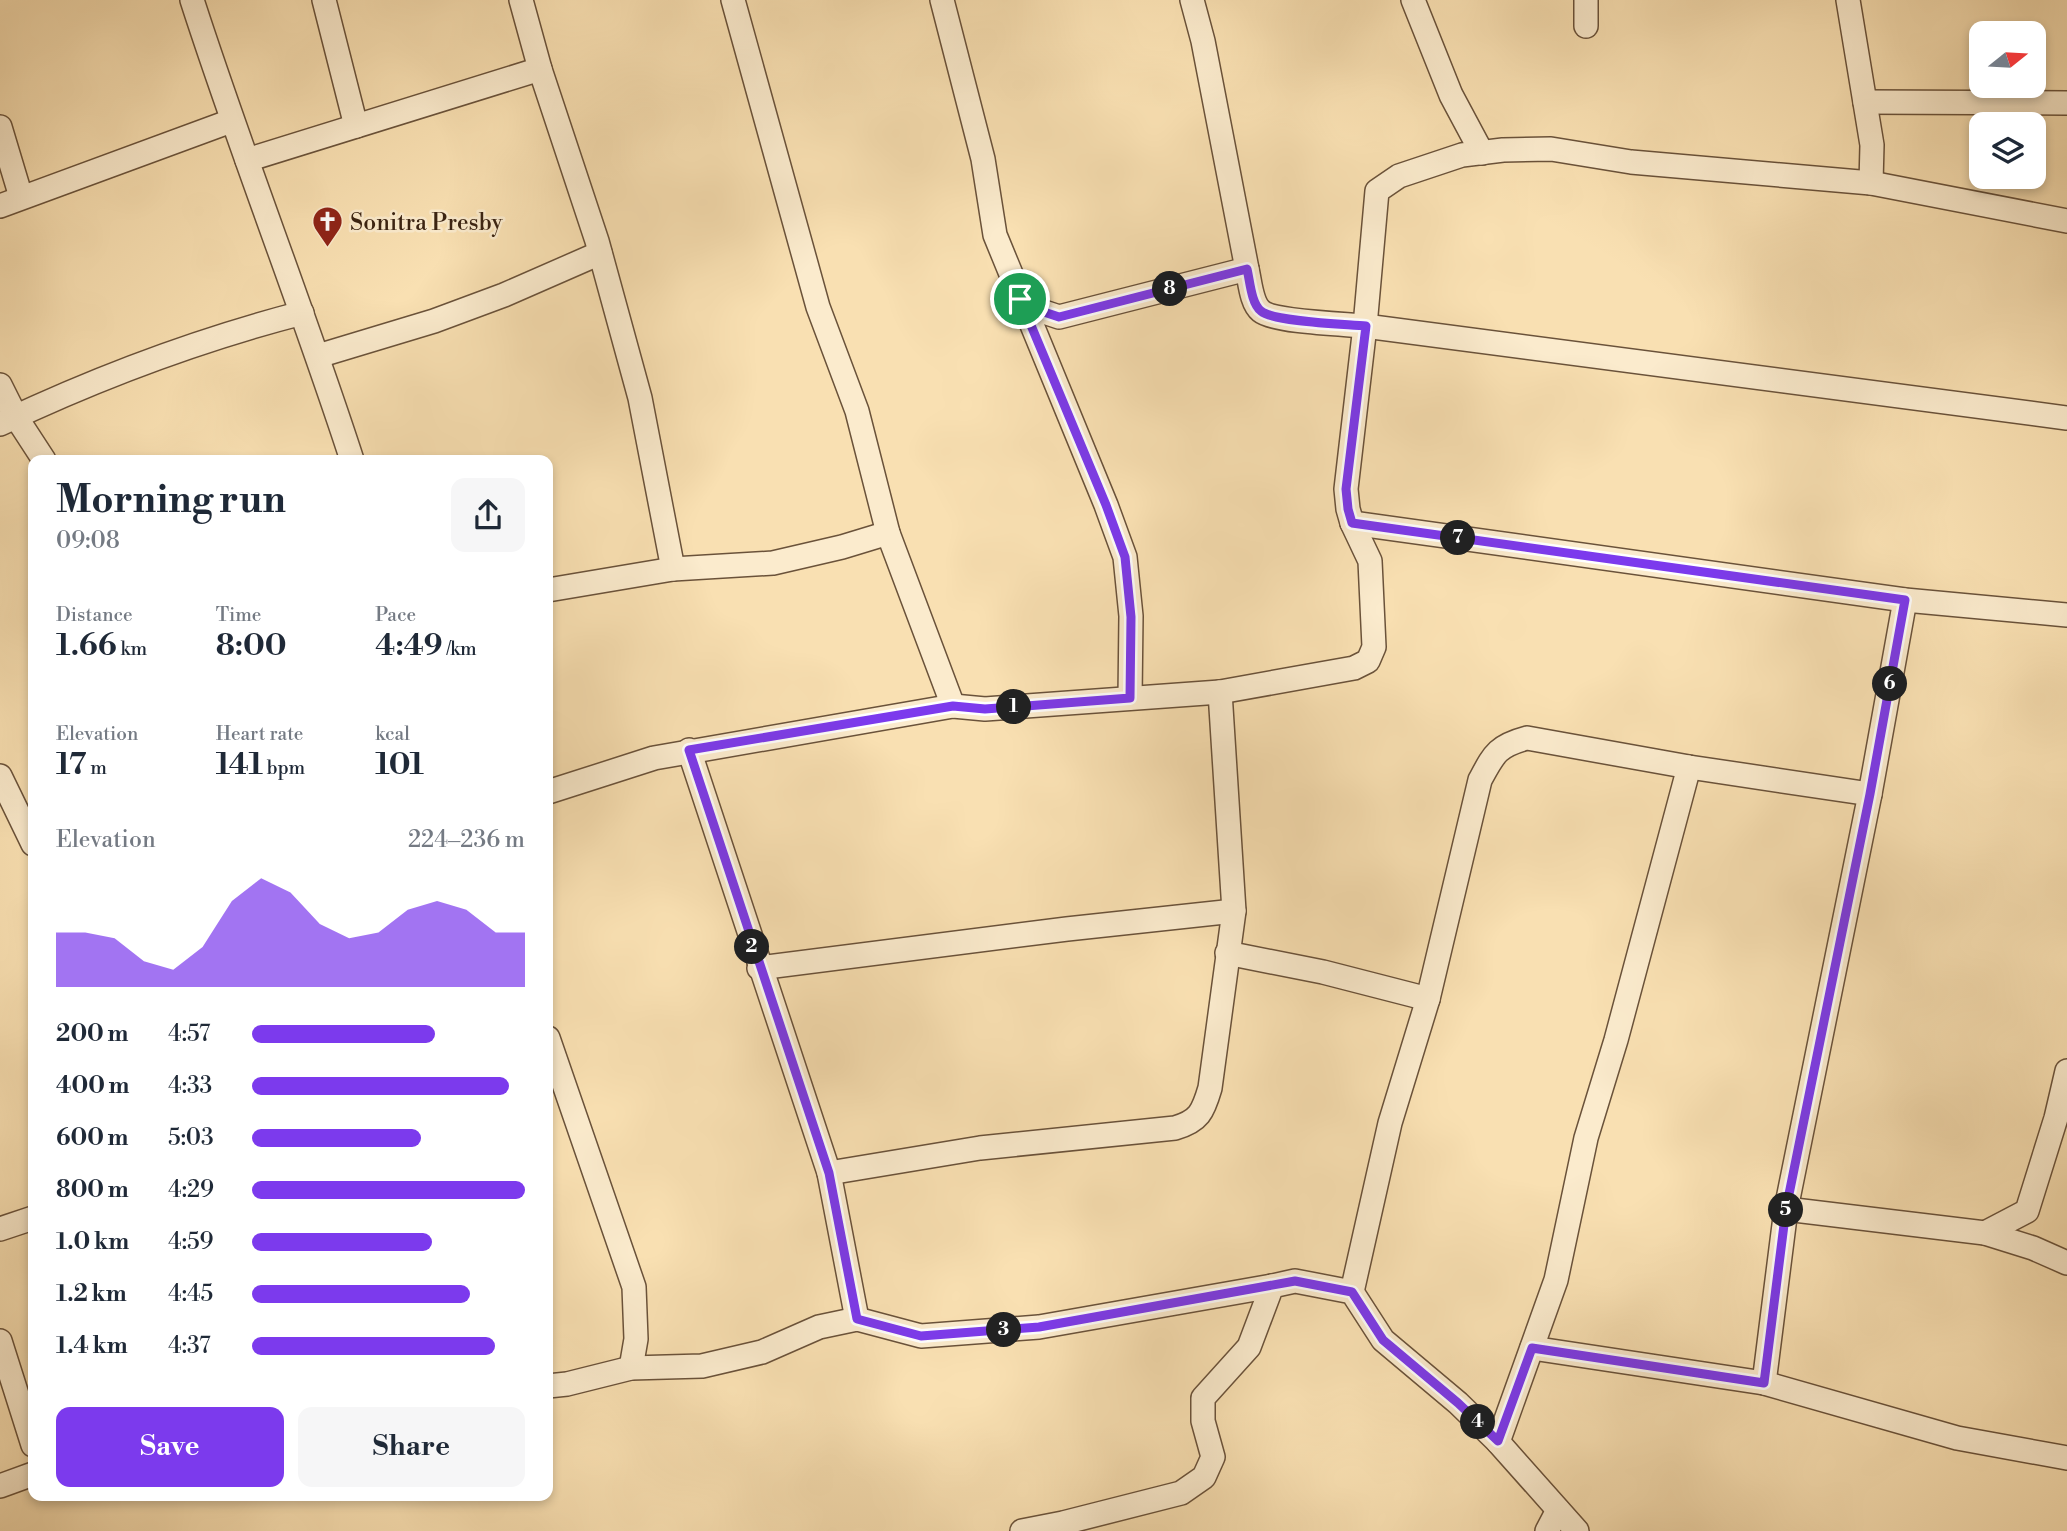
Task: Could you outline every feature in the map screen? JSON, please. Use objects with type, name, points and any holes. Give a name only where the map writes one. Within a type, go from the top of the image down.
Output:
[{"type":"street","points":[[192,0],[231,121],[318,356],[350,455]]},
{"type":"street","points":[[324,0],[356,127]]},
{"type":"street","points":[[521,0],[540,69],[600,253],[640,398],[673,569]]},
{"type":"street","points":[[733,0],[818,307],[857,411],[888,533],[953,706]]},
{"type":"street","points":[[942,0],[983,159],[995,234],[1125,557],[1131,617],[1130,698]]},
{"type":"street","points":[[1192,0],[1203,41],[1247,269],[1255,303],[1262,312],[1282,318],[1366,326],[2067,418]]},
{"type":"street","points":[[1413,0],[1451,95],[1482,153]]},
{"type":"street","points":[[1586,0],[1586,26]]},
{"type":"street","points":[[1848,0],[1872,145],[1871,183]]},
{"type":"street","points":[[247,160],[540,69]]},
{"type":"street","points":[[1865,102],[2067,103]]},
{"type":"street","points":[[0,127],[11,202],[231,121]]},
{"type":"street","points":[[553,790],[654,758],[689,750],[953,706],[985,709],[1220,692],[1354,668],[1368,662],[1374,647],[1370,561],[1352,523],[1346,489],[1366,326],[1377,191],[1399,176],[1462,155],[1551,149],[1631,162],[1871,183],[2067,221]]},
{"type":"street","points":[[318,356],[446,317],[600,253]]},
{"type":"street","points":[[1020,299],[1038,310],[1059,317],[1247,269]]},
{"type":"street","points":[[8,421],[160,356],[237,330],[302,313]]},
{"type":"street","points":[[1042,353],[1055,334],[1059,317]]},
{"type":"street","points":[[0,385],[8,421],[39,455]]},
{"type":"street","points":[[1352,523],[1905,600],[2067,615]]},
{"type":"street","points":[[553,589],[673,569],[773,563],[888,533]]},
{"type":"street","points":[[1764,1383],[1786,1209],[1870,794],[1905,600]]},
{"type":"street","points":[[829,1173],[980,1148],[1174,1128],[1192,1123],[1204,1108],[1210,1088],[1234,911],[1220,692]]},
{"type":"street","points":[[1577,1531],[1498,1441],[1448,1394],[1383,1340],[1352,1292],[1390,1123],[1428,999],[1480,780],[1496,751],[1509,743],[1527,738],[1689,767],[1870,794]]},
{"type":"street","points":[[689,750],[829,1173],[857,1319]]},
{"type":"street","points":[[1498,1441],[1556,1279],[1586,1138],[1616,1040],[1689,767]]},
{"type":"street","points":[[0,776],[28,833]]},
{"type":"street","points":[[759,968],[1234,911]]},
{"type":"street","points":[[1227,953],[1323,972],[1428,999]]},
{"type":"street","points":[[553,1052],[634,1287],[636,1339],[631,1368]]},
{"type":"street","points":[[1985,1233],[2027,1211],[2056,1118],[2067,1071]]},
{"type":"street","points":[[1786,1209],[1985,1233],[2034,1248],[2067,1263]]},
{"type":"street","points":[[0,1229],[28,1220]]},
{"type":"street","points":[[553,1385],[631,1368],[702,1366],[762,1352],[819,1327],[857,1319],[921,1336],[1039,1327],[1295,1281],[1352,1292]]},
{"type":"street","points":[[1022,1531],[1181,1493],[1204,1477],[1213,1457],[1203,1421],[1203,1398],[1249,1346],[1272,1286]]},
{"type":"street","points":[[0,1342],[28,1429]]},
{"type":"street","points":[[1532,1348],[1764,1383],[1957,1438],[2067,1458]]},
{"type":"street","points":[[0,1486],[28,1476]]},
{"type":"street","points":[[1547,1531],[1558,1510]]},
{"type":"place","name":"Sonitra Presby","points":[[327,249]]},
{"type":"route","points":[[1247,269],[1255,303],[1262,312],[1282,318],[1366,326],[1346,489],[1352,523],[1905,600],[1870,794],[1786,1209],[1764,1383],[1532,1348],[1498,1441],[1458,1403],[1383,1340],[1352,1292],[1295,1281],[1039,1327],[921,1336],[857,1319],[829,1173],[689,750],[953,706],[985,709],[1130,698],[1131,617],[1125,557],[1020,299],[1038,310],[1059,317],[1247,269]]}]
